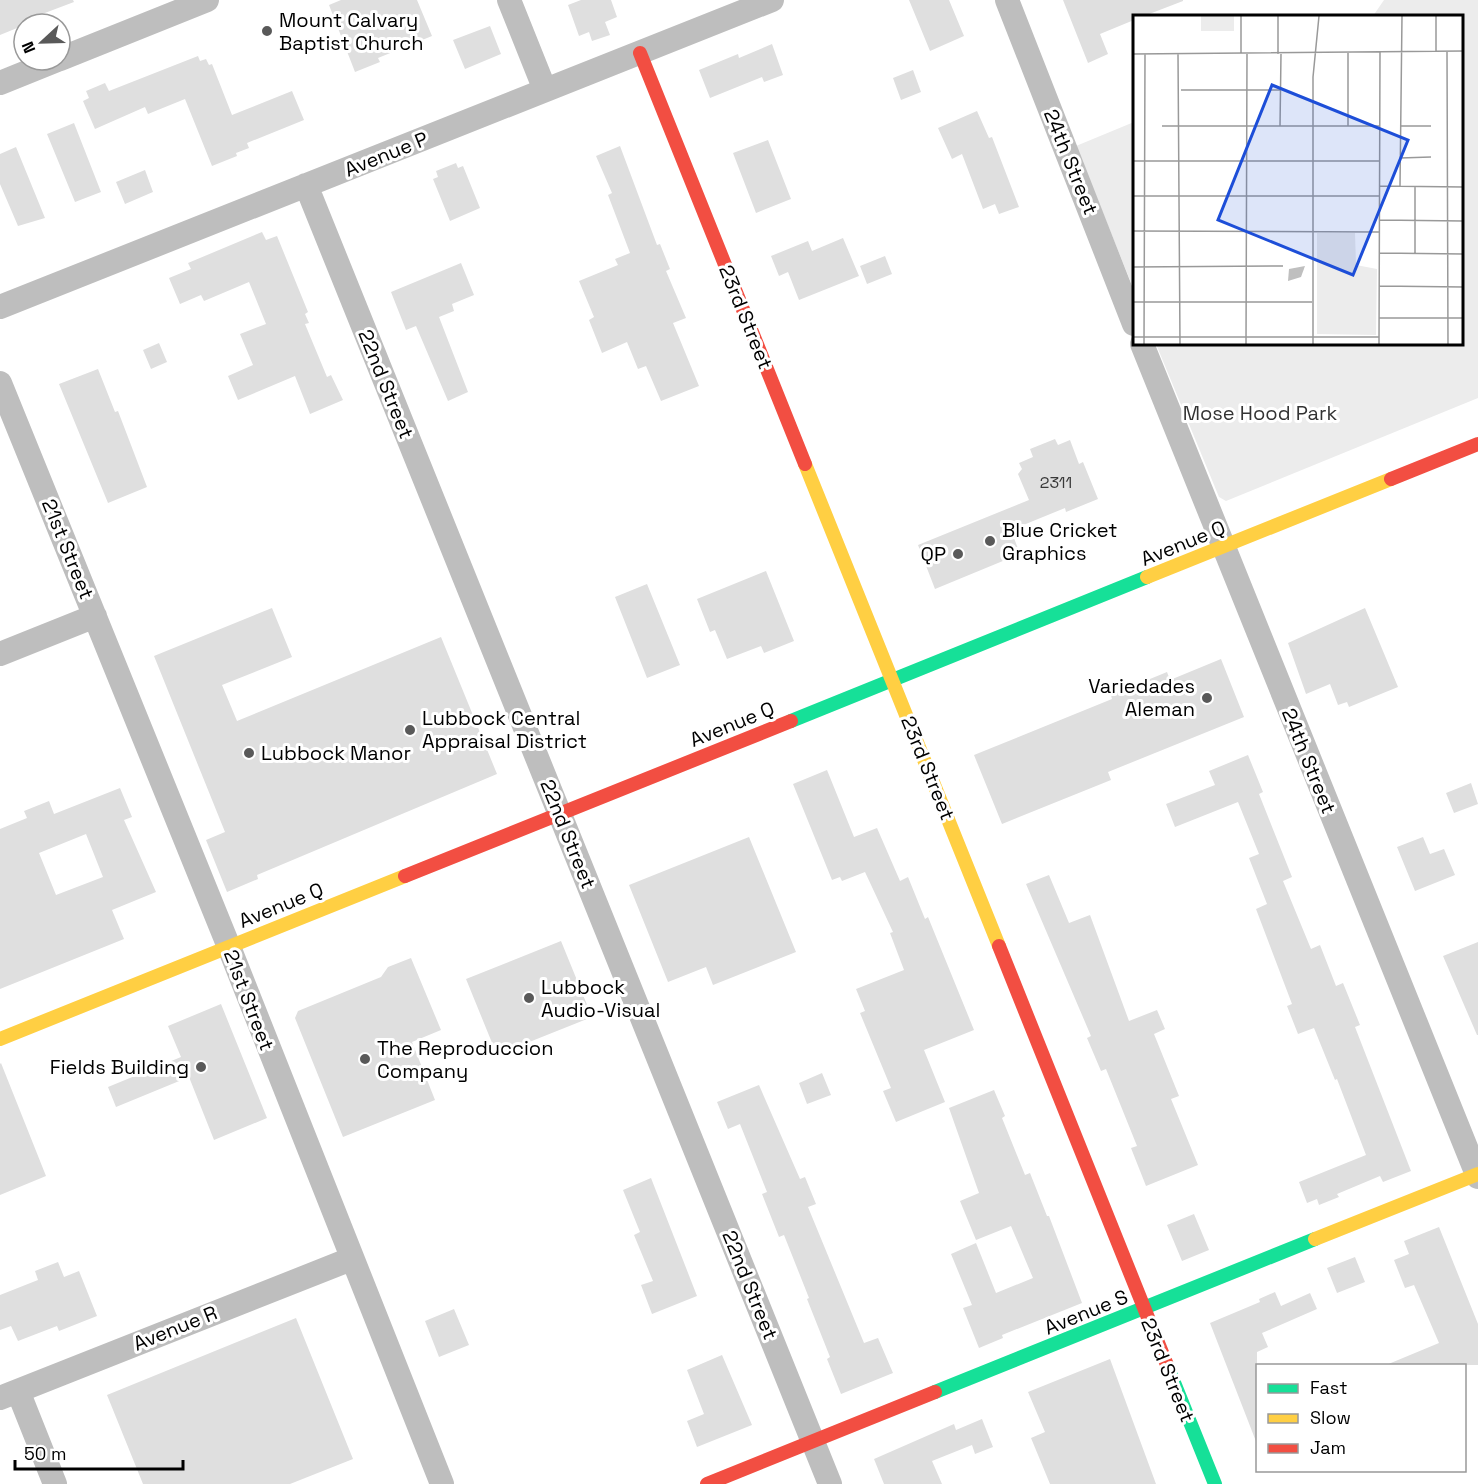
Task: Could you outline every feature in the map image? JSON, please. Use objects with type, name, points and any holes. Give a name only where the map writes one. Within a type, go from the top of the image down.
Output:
[{"type":"main road","name":"23rd Street","points":[[640,53],[1215,1484]]},
{"type":"main road","name":"Avenue Q","points":[[0,1039],[1478,444]]},
{"type":"main road","name":"Avenue S","points":[[707,1484],[1478,1175]]},
{"type":"street","points":[[509,0],[545,90]]},
{"type":"street","name":"Avenue P","points":[[0,307],[772,0]]},
{"type":"street","name":"24th Street","points":[[1007,0],[1133,321]]},
{"type":"street","points":[[72,53],[201,1]]},
{"type":"street","points":[[0,83],[27,72]]},
{"type":"street","name":"22nd Street","points":[[306,185],[830,1484]]},
{"type":"street","name":"24th Street","points":[[1142,345],[1222,548],[1478,1175]]},
{"type":"street","name":"21st Street","points":[[0,383],[229,947],[442,1484]]},
{"type":"street","points":[[0,654],[95,616]]},
{"type":"street","name":"Avenue R","points":[[9,1395],[351,1258]]},
{"type":"street","points":[[9,1395],[56,1484]]},
{"type":"green space","name":"Mose Hood Park","points":[[1384,0],[1478,0],[1478,398],[1226,501],[1219,497],[1156,345],[1463,345],[1463,15],[1374,15]]},
{"type":"green space","points":[[1133,122],[1133,288],[1076,146]]},
{"type":"building","points":[[0,0],[73,0],[74,2],[48,12],[12,12],[12,30],[0,35]]},
{"type":"building","points":[[341,0],[417,0],[432,36],[378,58],[380,62],[355,72],[329,5]]},
{"type":"building","points":[[581,0],[611,0],[617,17],[605,22],[610,35],[592,41],[589,32],[579,36],[568,5]]},
{"type":"building","points":[[909,0],[949,0],[964,36],[930,51]]},
{"type":"building","points":[[1063,0],[1183,0],[1147,15],[1133,15],[1133,20],[1100,34],[1108,54],[1088,63]]},
{"type":"building","points":[[490,26],[501,54],[465,69],[453,40]]},
{"type":"building","points":[[772,44],[783,75],[764,82],[762,77],[710,98],[699,70],[738,54],[739,58]]},
{"type":"building","points":[[198,56],[200,61],[206,59],[209,65],[212,64],[232,115],[292,91],[304,120],[247,143],[249,148],[236,153],[237,156],[212,166],[185,99],[148,114],[145,107],[95,129],[83,101],[89,98],[86,91],[105,83],[109,91]]},
{"type":"building","points":[[913,70],[921,92],[901,100],[893,78]]},
{"type":"building","points":[[977,111],[989,138],[992,137],[1019,207],[999,214],[995,204],[983,209],[962,154],[952,159],[938,128]]},
{"type":"building","points":[[74,123],[101,192],[75,202],[47,134]]},
{"type":"building","points":[[768,140],[791,199],[756,213],[733,153]]},
{"type":"building","points":[[620,146],[657,245],[660,244],[670,269],[666,271],[686,318],[673,323],[699,386],[661,401],[646,366],[638,369],[627,342],[602,353],[589,320],[594,317],[579,281],[618,265],[615,259],[630,253],[608,195],[612,193],[596,156]]},
{"type":"building","points":[[16,147],[45,218],[18,226],[0,184],[0,154]]},
{"type":"building","points":[[456,163],[458,168],[463,166],[480,208],[450,221],[433,179],[438,177],[436,171]]},
{"type":"building","points":[[145,170],[153,192],[125,204],[116,182]]},
{"type":"building","points":[[262,232],[266,240],[277,236],[308,312],[305,314],[309,323],[305,324],[327,377],[331,375],[343,400],[310,414],[295,376],[238,400],[228,376],[253,365],[240,334],[266,324],[249,282],[204,301],[201,295],[180,304],[169,278],[191,269],[188,263]]},
{"type":"building","points":[[843,238],[859,276],[799,300],[788,272],[779,276],[771,256],[808,241],[812,251]]},
{"type":"building","points":[[885,256],[892,274],[867,284],[860,266]]},
{"type":"building","points":[[461,263],[474,295],[452,304],[454,311],[439,317],[468,392],[448,401],[416,326],[406,330],[391,292]]},
{"type":"building","points":[[159,343],[167,362],[151,369],[143,350]]},
{"type":"building","points":[[98,369],[115,412],[118,411],[147,487],[108,503],[59,384]]},
{"type":"building","points":[[1055,439],[1058,445],[1070,440],[1079,464],[1083,462],[1098,499],[1066,512],[1065,508],[1011,530],[1020,554],[935,589],[918,545],[1029,500],[1018,474],[1022,469],[1019,463],[1033,457],[1030,449]]},
{"type":"building","points":[[766,571],[794,641],[764,653],[761,646],[727,659],[715,630],[710,632],[697,599]]},
{"type":"building","points":[[647,584],[680,665],[647,678],[615,597]]},
{"type":"building","points":[[272,608],[292,657],[222,685],[237,721],[441,637],[497,774],[257,875],[258,879],[227,892],[206,840],[225,832],[154,656]]},
{"type":"building","points":[[1365,608],[1398,687],[1349,707],[1347,702],[1338,705],[1330,684],[1306,694],[1288,643]]},
{"type":"building","points":[[1221,659],[1244,717],[1108,772],[1111,780],[1002,824],[974,755],[1112,699],[1111,695],[1167,672],[1170,680]]},
{"type":"building","points":[[1248,755],[1263,792],[1259,794],[1292,877],[1283,881],[1311,949],[1320,945],[1336,986],[1343,983],[1360,1025],[1355,1027],[1411,1171],[1383,1182],[1380,1176],[1337,1194],[1339,1197],[1319,1205],[1317,1199],[1307,1203],[1299,1182],[1366,1155],[1337,1079],[1335,1080],[1314,1028],[1298,1034],[1287,1006],[1292,1004],[1256,909],[1267,904],[1249,858],[1259,854],[1238,802],[1175,827],[1166,804],[1215,785],[1209,771]]},
{"type":"building","points":[[827,770],[854,837],[877,828],[900,881],[908,877],[925,919],[928,917],[974,1030],[924,1050],[945,1102],[896,1122],[883,1091],[891,1088],[860,1013],[865,1011],[856,989],[904,970],[890,933],[893,932],[865,872],[842,881],[840,877],[832,880],[793,784]]},
{"type":"building","points":[[1471,783],[1478,804],[1454,813],[1446,793]]},
{"type":"building","points":[[120,788],[132,817],[124,820],[156,892],[112,910],[124,939],[0,989],[0,829],[27,818],[24,811],[49,801],[54,814]],"holes":[[[86,834],[103,877],[56,895],[39,853]]]},
{"type":"building","points":[[749,837],[796,952],[713,985],[706,967],[668,982],[629,885]]},
{"type":"building","points":[[1423,837],[1430,854],[1444,849],[1455,875],[1415,891],[1397,847]]},
{"type":"building","points":[[1049,875],[1069,923],[1090,915],[1129,1021],[1157,1010],[1165,1029],[1154,1034],[1179,1096],[1171,1099],[1198,1165],[1146,1186],[1131,1148],[1137,1146],[1106,1069],[1101,1071],[1087,1038],[1091,1036],[1026,884]]},
{"type":"building","name":"Lubbock Audio-Visual","points":[[561,941],[592,1017],[497,1055],[466,979]]},
{"type":"building","points":[[1478,942],[1478,1035],[1477,1035],[1443,956]]},
{"type":"building","name":"The Reproduccion Company","points":[[411,958],[441,1030],[412,1042],[435,1100],[343,1137],[295,1018],[298,1011],[381,977],[388,967]]},
{"type":"building","name":"Fields Building","points":[[221,1004],[267,1118],[214,1140],[189,1077],[116,1107],[108,1087],[181,1057],[168,1026]]},
{"type":"building","points":[[0,1064],[46,1176],[0,1195]]},
{"type":"building","points":[[822,1073],[831,1095],[807,1104],[799,1083]]},
{"type":"building","points":[[759,1085],[800,1179],[805,1177],[816,1204],[808,1207],[864,1343],[878,1338],[893,1373],[841,1394],[827,1359],[830,1357],[807,1299],[809,1298],[784,1235],[779,1237],[762,1194],[767,1192],[740,1124],[728,1129],[717,1102]]},
{"type":"building","points":[[994,1090],[1005,1116],[1002,1118],[1025,1175],[1030,1173],[1082,1303],[1002,1335],[1003,1338],[979,1348],[963,1308],[972,1305],[951,1254],[976,1243],[996,1293],[1033,1278],[1011,1226],[976,1240],[960,1201],[979,1193],[949,1108]]},
{"type":"building","points":[[651,1178],[697,1296],[652,1314],[641,1285],[653,1281],[634,1235],[640,1232],[623,1190]]},
{"type":"building","points":[[1194,1214],[1209,1250],[1182,1261],[1167,1225]]},
{"type":"building","points":[[1439,1227],[1478,1324],[1478,1365],[1388,1364],[1439,1343],[1414,1285],[1405,1288],[1394,1260],[1409,1254],[1404,1241]]},
{"type":"building","points":[[1355,1257],[1365,1282],[1337,1293],[1327,1268]]},
{"type":"building","points":[[58,1262],[64,1277],[79,1271],[97,1316],[59,1331],[57,1326],[18,1341],[11,1326],[0,1330],[0,1295],[38,1280],[35,1271]]},
{"type":"building","points":[[1275,1292],[1281,1306],[1310,1293],[1317,1309],[1262,1333],[1268,1347],[1257,1352],[1256,1441],[1210,1323],[1260,1302],[1259,1299]]},
{"type":"building","points":[[454,1309],[469,1345],[439,1357],[425,1321]]},
{"type":"building","points":[[296,1318],[353,1459],[290,1484],[143,1484],[107,1395]]},
{"type":"building","points":[[722,1355],[752,1425],[697,1447],[687,1421],[704,1414],[687,1370]]},
{"type":"building","points":[[1110,1359],[1156,1484],[1050,1484],[1031,1438],[1045,1432],[1028,1392]]},
{"type":"building","points":[[982,1419],[993,1447],[975,1454],[972,1445],[932,1461],[942,1484],[884,1484],[874,1459],[954,1424],[956,1430]]},
{"type":"traffic: fast","points":[[791,721],[1147,577]]},
{"type":"traffic: fast","points":[[935,1392],[1315,1239]]},
{"type":"traffic: fast","points":[[1167,1365],[1215,1484]]},
{"type":"traffic: slow","points":[[805,464],[999,946]]},
{"type":"traffic: slow","points":[[1147,577],[1391,479]]},
{"type":"traffic: slow","points":[[0,1039],[405,876]]},
{"type":"traffic: slow","points":[[1315,1239],[1478,1174]]},
{"type":"traffic: jam","points":[[640,53],[805,464]]},
{"type":"traffic: jam","points":[[1391,479],[1478,444]]},
{"type":"traffic: jam","points":[[405,876],[791,721]]},
{"type":"traffic: jam","points":[[999,946],[1167,1365]]},
{"type":"traffic: jam","points":[[707,1484],[935,1392]]},
{"type":"place","name":"Mount Calvary Baptist Church","points":[[267,31]]},
{"type":"place","name":"Blue Cricket Graphics","points":[[990,541]]},
{"type":"place","name":"QP","points":[[958,554]]},
{"type":"place","name":"Variedades Aleman","points":[[1207,698]]},
{"type":"place","name":"Lubbock Central Appraisal District","points":[[410,730]]},
{"type":"place","name":"Lubbock Manor","points":[[249,753]]},
{"type":"place","name":"Lubbock Audio-Visual","points":[[529,998]]},
{"type":"place","name":"The Reproduccion Company","points":[[365,1059]]},
{"type":"place","name":"Fields Building","points":[[201,1067]]}]
